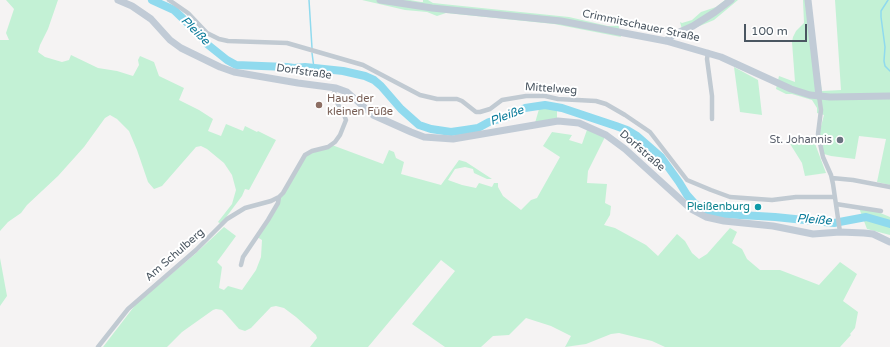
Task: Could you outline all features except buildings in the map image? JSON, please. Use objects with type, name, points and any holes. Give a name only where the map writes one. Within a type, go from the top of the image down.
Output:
[{"type":"street","name":"Dorfstraße","points":[[118,0],[132,6],[151,19],[170,40],[181,48],[220,67],[234,72],[336,88],[347,92],[373,115],[411,132],[432,138],[453,139],[558,121],[579,123],[606,135],[625,149],[686,204],[706,217],[724,221],[773,226],[813,234],[840,229],[873,234],[890,242]]},
{"type":"street","name":"Mittelweg","points":[[169,0],[188,13],[207,33],[219,39],[228,41],[287,43],[357,63],[372,69],[420,95],[457,99],[476,112],[490,109],[502,100],[526,96],[545,96],[568,100],[596,101],[606,104],[626,115],[650,132],[687,180],[721,195],[743,199],[772,200],[796,197],[834,197]]},
{"type":"street","name":"Crimmitschauer Straße","points":[[380,0],[428,8],[561,21],[666,41],[708,52],[733,61],[791,89],[820,96],[843,98],[890,96]]},
{"type":"street","points":[[666,41],[673,35],[693,26],[731,0]]},
{"type":"street","points":[[808,0],[820,96],[821,110],[818,134],[823,157],[832,178],[840,229]]},
{"type":"street","points":[[708,52],[707,59],[712,96],[712,119]]},
{"type":"street","points":[[241,265],[243,257],[268,220],[278,203],[279,197],[283,193],[305,155],[312,151],[330,146],[340,135],[346,118],[335,99],[334,93],[336,88]]},
{"type":"street","points":[[832,178],[853,180],[890,187]]},
{"type":"street","name":"Am Schulberg","points":[[98,347],[128,309],[196,250],[227,219],[245,208],[271,201],[279,197]]},
{"type":"street","points":[[836,204],[881,211]]},
{"type":"green space","points":[[6,0],[58,0],[38,52],[45,57],[62,62],[69,60],[71,55],[98,68],[117,71],[133,76],[139,65],[138,60],[140,56],[154,62],[159,76],[184,88],[179,100],[213,119],[208,131],[221,136],[226,124],[243,131],[245,126],[276,140],[249,190],[245,189],[242,196],[221,224],[218,222],[232,204],[236,190],[232,175],[224,163],[207,149],[201,146],[196,147],[162,186],[154,189],[148,182],[129,131],[117,119],[110,115],[105,118],[84,147],[58,176],[27,205],[21,213],[8,222],[0,231],[0,40],[9,40],[6,33],[14,9]]},
{"type":"green space","points":[[362,0],[410,0],[423,2],[423,0],[428,0],[433,3],[569,17],[608,26],[615,26],[618,23],[621,37],[554,24],[446,13],[437,16],[427,12],[405,10]]},
{"type":"green space","points":[[725,0],[738,0],[714,20],[683,33],[680,22],[682,23],[692,20],[701,12],[716,7]]},
{"type":"green space","points":[[803,0],[807,0],[822,91],[841,90],[835,0],[890,0],[890,185],[877,182],[886,139],[859,136],[855,159],[824,154],[820,138],[820,130],[824,115],[817,113],[817,108],[812,100],[792,94],[786,94],[776,89],[779,76],[795,82],[792,42],[796,31],[804,23]]},
{"type":"green space","points":[[734,67],[758,80],[762,115],[740,112]]},
{"type":"green space","points":[[544,107],[557,109],[557,119],[535,123],[539,109]]},
{"type":"green space","points":[[588,127],[606,135],[588,171],[587,183],[607,184],[605,203],[611,206],[610,215],[604,225],[615,228],[646,245],[658,256],[677,234],[685,241],[692,253],[699,259],[707,254],[730,228],[737,232],[732,243],[742,249],[747,259],[760,270],[780,270],[819,285],[840,262],[857,274],[843,301],[858,312],[855,328],[850,334],[851,335],[840,347],[665,347],[652,341],[619,333],[611,334],[586,344],[565,347],[571,336],[551,326],[526,318],[509,335],[493,336],[481,347],[445,347],[412,324],[455,271],[441,260],[368,347],[310,347],[317,338],[316,335],[284,308],[276,306],[271,307],[251,328],[245,331],[239,329],[222,310],[216,309],[182,332],[167,347],[103,347],[136,304],[195,254],[224,227],[236,236],[217,262],[222,267],[219,288],[224,290],[228,286],[242,290],[256,270],[261,257],[262,240],[257,237],[305,156],[332,145],[383,164],[389,150],[394,152],[396,158],[404,162],[401,174],[441,185],[459,160],[466,162],[492,179],[487,179],[474,173],[473,169],[465,167],[455,169],[448,180],[476,188],[479,183],[492,187],[494,183],[498,183],[498,187],[503,196],[521,210],[531,200],[537,198],[560,157],[543,146],[552,132],[572,135],[569,140],[582,144]]},
{"type":"green space","points":[[787,139],[799,142],[814,141],[826,173],[805,176],[802,163]]},
{"type":"green space","points":[[859,208],[878,212],[890,217],[890,235],[867,229]]},
{"type":"green space","points":[[0,258],[7,296],[0,306]]},
{"type":"waterway","name":"Pleiße","points":[[152,0],[174,10],[198,33],[207,44],[227,60],[236,65],[294,68],[305,67],[343,71],[365,76],[374,80],[381,86],[401,109],[419,125],[431,129],[451,132],[478,128],[489,122],[507,117],[525,108],[545,105],[562,108],[627,130],[637,136],[661,157],[687,195],[695,204],[709,211],[723,214],[775,217],[834,223],[866,217],[890,224]]},
{"type":"waterway","points":[[309,0],[312,48]]},
{"type":"waterway","points":[[888,0],[881,11],[881,17],[885,47],[884,61],[885,66],[890,71]]},
{"type":"waterway","points":[[312,53],[314,68]]},
{"type":"place","name":"Haus der kleinen Füße","points":[[319,105]]},
{"type":"place","name":"St. Johannis","points":[[840,140]]},
{"type":"place","name":"Pleißenburg","points":[[758,207]]}]
